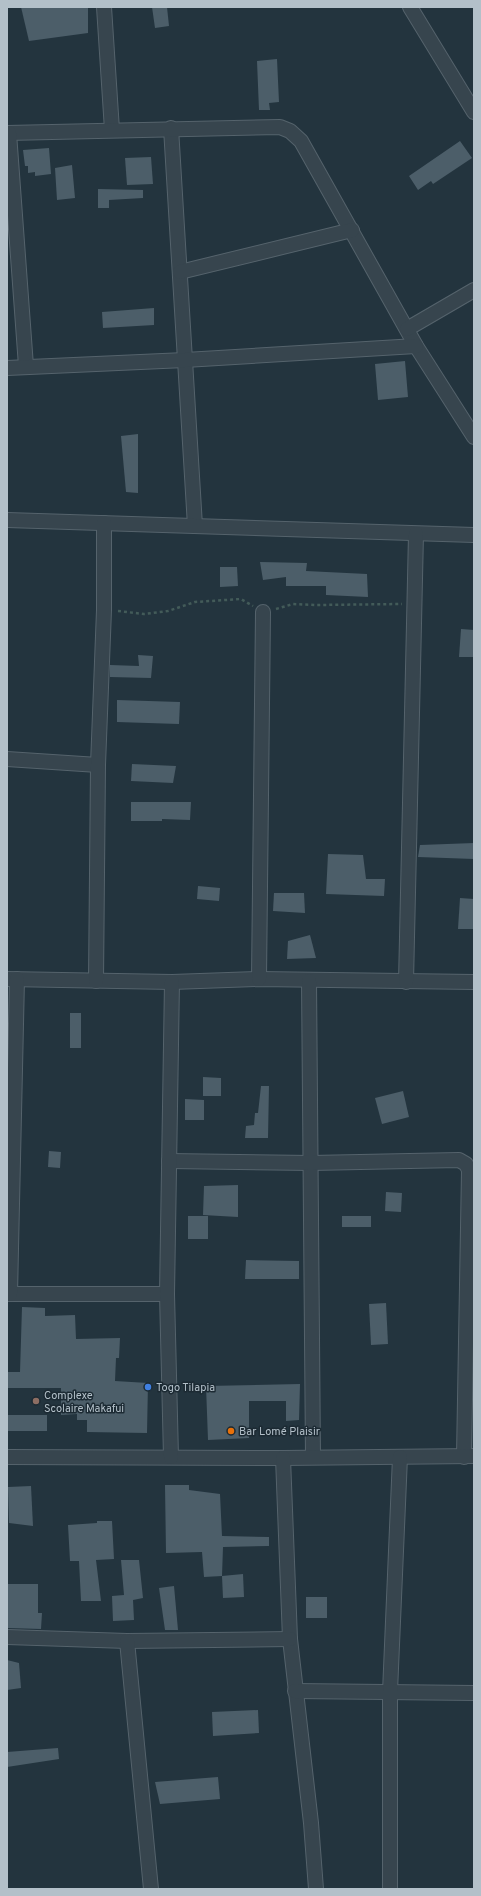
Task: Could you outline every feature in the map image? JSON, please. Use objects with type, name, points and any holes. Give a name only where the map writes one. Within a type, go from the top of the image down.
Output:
[{"type":"street","points":[[104,7],[112,130]]},
{"type":"street","points":[[410,7],[474,112]]},
{"type":"street","points":[[26,366],[8,133],[171,128],[280,127],[290,131],[301,141],[406,329],[474,436]]},
{"type":"street","points":[[171,128],[195,526]]},
{"type":"street","points":[[180,272],[352,230]]},
{"type":"street","points":[[406,329],[474,290]]},
{"type":"street","points":[[7,368],[185,360],[416,346]]},
{"type":"street","points":[[7,520],[474,536]]},
{"type":"street","points":[[96,981],[98,765],[104,610],[104,523]]},
{"type":"street","points":[[406,982],[416,534]]},
{"type":"street","points":[[259,979],[263,612]]},
{"type":"street","points":[[7,758],[98,765]]},
{"type":"street","points":[[167,1294],[9,1294],[12,979],[172,982],[259,979],[309,981],[474,982]]},
{"type":"street","points":[[309,981],[313,1457]]},
{"type":"street","points":[[171,1458],[167,1294],[172,982]]},
{"type":"street","points":[[7,1457],[469,1457],[469,1170],[466,1164],[459,1160],[311,1164],[169,1161]]},
{"type":"street","points":[[390,1889],[390,1692],[400,1457]]},
{"type":"street","points":[[283,1458],[290,1639],[311,1823],[316,1889]]},
{"type":"street","points":[[7,1637],[127,1642],[290,1639]]},
{"type":"street","points":[[127,1642],[151,1889]]},
{"type":"street","points":[[295,1690],[474,1693]]},
{"type":"building","points":[[21,7],[88,7],[88,33],[29,41]]},
{"type":"building","points":[[152,7],[167,7],[169,26],[155,28]]},
{"type":"building","points":[[277,59],[279,102],[269,103],[270,110],[259,110],[257,61]]},
{"type":"building","points":[[460,141],[472,158],[433,184],[431,181],[418,190],[409,176]]},
{"type":"building","points":[[49,148],[51,174],[35,176],[35,172],[28,173],[28,166],[25,166],[23,150]]},
{"type":"building","points":[[151,157],[153,184],[127,185],[125,158]]},
{"type":"building","points":[[72,165],[75,198],[57,200],[55,168]]},
{"type":"building","points":[[98,189],[143,190],[143,198],[109,200],[109,208],[98,208]]},
{"type":"building","points":[[154,308],[154,325],[103,328],[102,312]]},
{"type":"building","points":[[405,361],[408,397],[378,400],[375,364]]},
{"type":"building","points":[[138,434],[138,493],[126,492],[121,436]]},
{"type":"building","points":[[260,562],[307,563],[306,571],[367,574],[368,597],[326,595],[326,586],[286,586],[286,577],[263,580]]},
{"type":"building","points":[[220,567],[237,567],[238,586],[220,587]]},
{"type":"building","points":[[461,629],[474,630],[474,657],[459,657]]},
{"type":"building","points":[[138,655],[153,656],[151,678],[110,677],[110,665],[139,666]]},
{"type":"building","points":[[117,700],[180,702],[179,724],[117,722]]},
{"type":"building","points":[[132,764],[176,766],[173,783],[131,781]]},
{"type":"building","points":[[131,802],[191,802],[190,820],[162,819],[162,821],[131,821]]},
{"type":"building","points":[[474,843],[474,859],[418,857],[420,845]]},
{"type":"building","points":[[328,854],[363,855],[366,879],[385,879],[384,896],[326,894]]},
{"type":"building","points":[[198,886],[220,888],[219,901],[197,899]]},
{"type":"building","points":[[274,893],[304,893],[305,913],[273,911]]},
{"type":"building","points":[[460,898],[474,899],[474,929],[458,929]]},
{"type":"building","points":[[310,935],[316,958],[287,959],[288,941]]},
{"type":"building","points":[[70,1013],[81,1013],[81,1048],[70,1048]]},
{"type":"building","points":[[203,1077],[221,1078],[221,1096],[203,1096]]},
{"type":"building","points":[[261,1086],[269,1086],[268,1138],[245,1138],[246,1126],[254,1125],[255,1113],[258,1113]]},
{"type":"building","points":[[403,1091],[409,1117],[382,1124],[375,1098]]},
{"type":"building","points":[[185,1099],[204,1100],[204,1120],[185,1120]]},
{"type":"building","points":[[49,1151],[61,1152],[60,1168],[48,1167]]},
{"type":"building","points":[[238,1185],[238,1217],[203,1215],[204,1186]]},
{"type":"building","points":[[386,1192],[402,1193],[401,1212],[385,1211]]},
{"type":"building","points":[[188,1216],[208,1216],[208,1239],[188,1239]]},
{"type":"building","points":[[342,1216],[371,1216],[371,1227],[342,1227]]},
{"type":"building","points":[[246,1260],[299,1261],[299,1279],[245,1279]]},
{"type":"building","points":[[386,1303],[388,1344],[371,1345],[369,1304]]},
{"type":"building","points":[[22,1307],[45,1308],[45,1316],[75,1315],[76,1339],[120,1338],[119,1358],[116,1358],[115,1381],[148,1383],[147,1433],[87,1432],[87,1420],[77,1420],[77,1414],[61,1415],[61,1388],[7,1388],[7,1372],[20,1372]]},
{"type":"building","points":[[300,1384],[299,1420],[286,1421],[286,1401],[249,1401],[249,1438],[208,1440],[206,1386]]},
{"type":"building","points":[[7,1415],[47,1415],[47,1431],[7,1431]]},
{"type":"building","points":[[165,1485],[189,1485],[189,1490],[220,1494],[222,1536],[269,1537],[269,1546],[223,1547],[222,1576],[204,1577],[202,1552],[166,1553]]},
{"type":"building","points":[[31,1486],[33,1526],[9,1523],[8,1487]]},
{"type":"building","points":[[97,1521],[112,1521],[114,1559],[96,1560],[101,1601],[81,1601],[79,1561],[70,1561],[68,1525],[97,1523]]},
{"type":"building","points":[[121,1560],[139,1560],[143,1598],[133,1600],[134,1620],[113,1621],[112,1596],[124,1595]]},
{"type":"building","points":[[243,1574],[244,1597],[223,1598],[222,1576]]},
{"type":"building","points":[[7,1584],[38,1584],[38,1613],[42,1613],[41,1629],[7,1628]]},
{"type":"building","points":[[174,1586],[178,1630],[165,1630],[159,1588]]},
{"type":"building","points":[[306,1597],[327,1597],[327,1618],[306,1618]]},
{"type":"building","points":[[7,1660],[19,1663],[21,1688],[7,1690]]},
{"type":"building","points":[[258,1710],[259,1733],[213,1736],[212,1712]]},
{"type":"building","points":[[58,1748],[59,1759],[7,1767],[7,1752]]},
{"type":"building","points":[[218,1777],[220,1799],[160,1804],[155,1782]]},
{"type":"place","name":"Togo Tilapia","points":[[148,1387]]},
{"type":"place","name":"Complexe Scolaire Makafui","points":[[36,1401]]},
{"type":"place","name":"Bar Lomé Plaisir","points":[[231,1431]]}]
